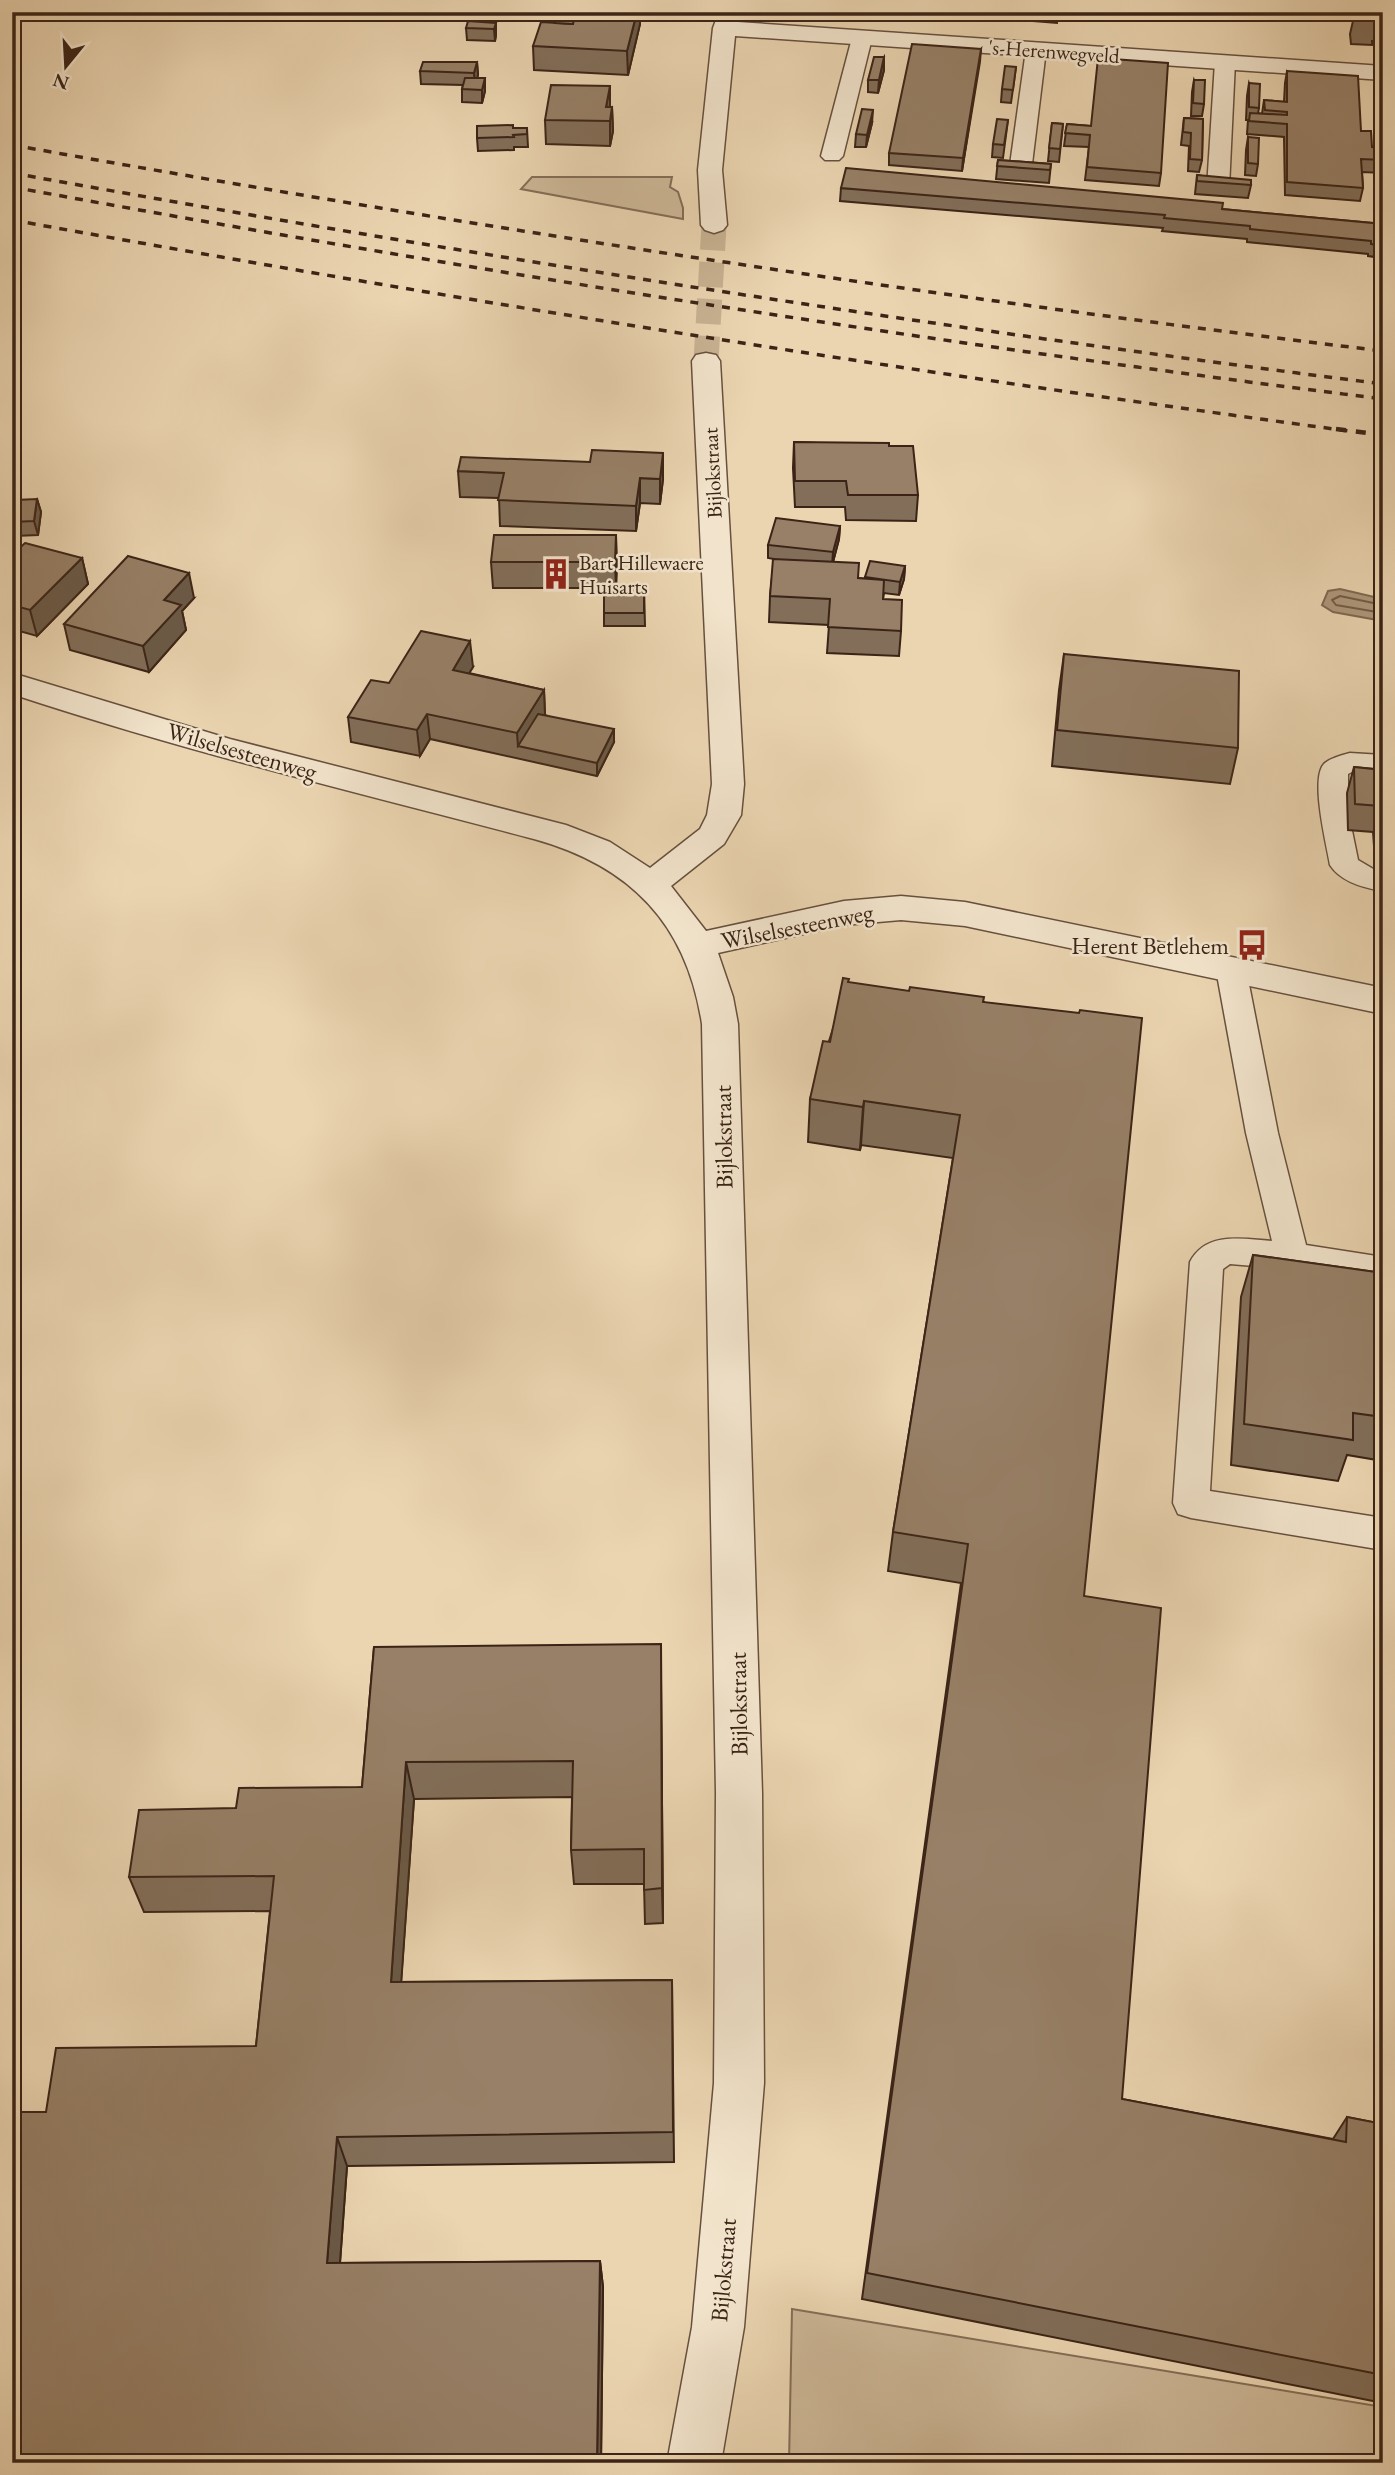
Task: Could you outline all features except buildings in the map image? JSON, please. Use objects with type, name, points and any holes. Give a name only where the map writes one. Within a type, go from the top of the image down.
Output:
[{"type":"street","name":"'s-Herenwegveld","points":[[727,20],[862,38],[1383,73]]},
{"type":"street","points":[[713,225],[710,170],[727,20]]},
{"type":"street","name":"Bijlokstraat","points":[[649,886],[712,836],[724,815],[728,784],[706,361]]},
{"type":"street","name":"Wilselsesteenweg","points":[[12,683],[77,705],[343,779],[537,828],[588,846],[612,858],[649,886],[679,917],[699,945],[844,913],[901,908],[965,914],[1383,1001]]},
{"type":"street","name":"Bijlokstraat","points":[[694,2463],[718,2327],[739,2083],[740,1793],[720,1024],[718,1002],[699,945]]},
{"type":"lane","points":[[832,156],[862,38]]},
{"type":"lane","points":[[1020,172],[1036,50]]},
{"type":"lane","points":[[1218,188],[1224,62]]},
{"type":"lane","points":[[1383,764],[1350,762],[1334,770],[1334,811],[1345,865],[1368,879],[1383,881]]},
{"type":"lane","points":[[1231,969],[1262,1133],[1292,1256]]},
{"type":"lane","points":[[1383,1270],[1292,1256],[1225,1251],[1207,1262],[1191,1503],[1383,1534]]},
{"type":"shaded area","points":[[532,177],[672,177],[670,187],[678,192],[683,219],[521,189]]},
{"type":"shaded area","points":[[792,2309],[1383,2407],[1383,2463],[789,2463]]},
{"type":"water","points":[[1340,589],[1383,599],[1383,621],[1333,612],[1322,605],[1328,591]]},
{"type":"tunnel","points":[[706,361],[714,225]]},
{"type":"railway","points":[[12,145],[354,204],[696,258],[1039,307],[1383,351]]},
{"type":"railway","points":[[12,173],[696,288],[1383,384]]},
{"type":"railway","points":[[12,187],[696,303],[1039,354],[1383,399]]},
{"type":"railway","points":[[12,220],[679,333],[1349,431]]},
{"type":"railway","points":[[1336,429],[1383,435]]},
{"type":"place","name":"Bart Hillewaere Huisarts","points":[[556,574]]},
{"type":"place","name":"Herent Betlehem","points":[[1252,945]]}]
